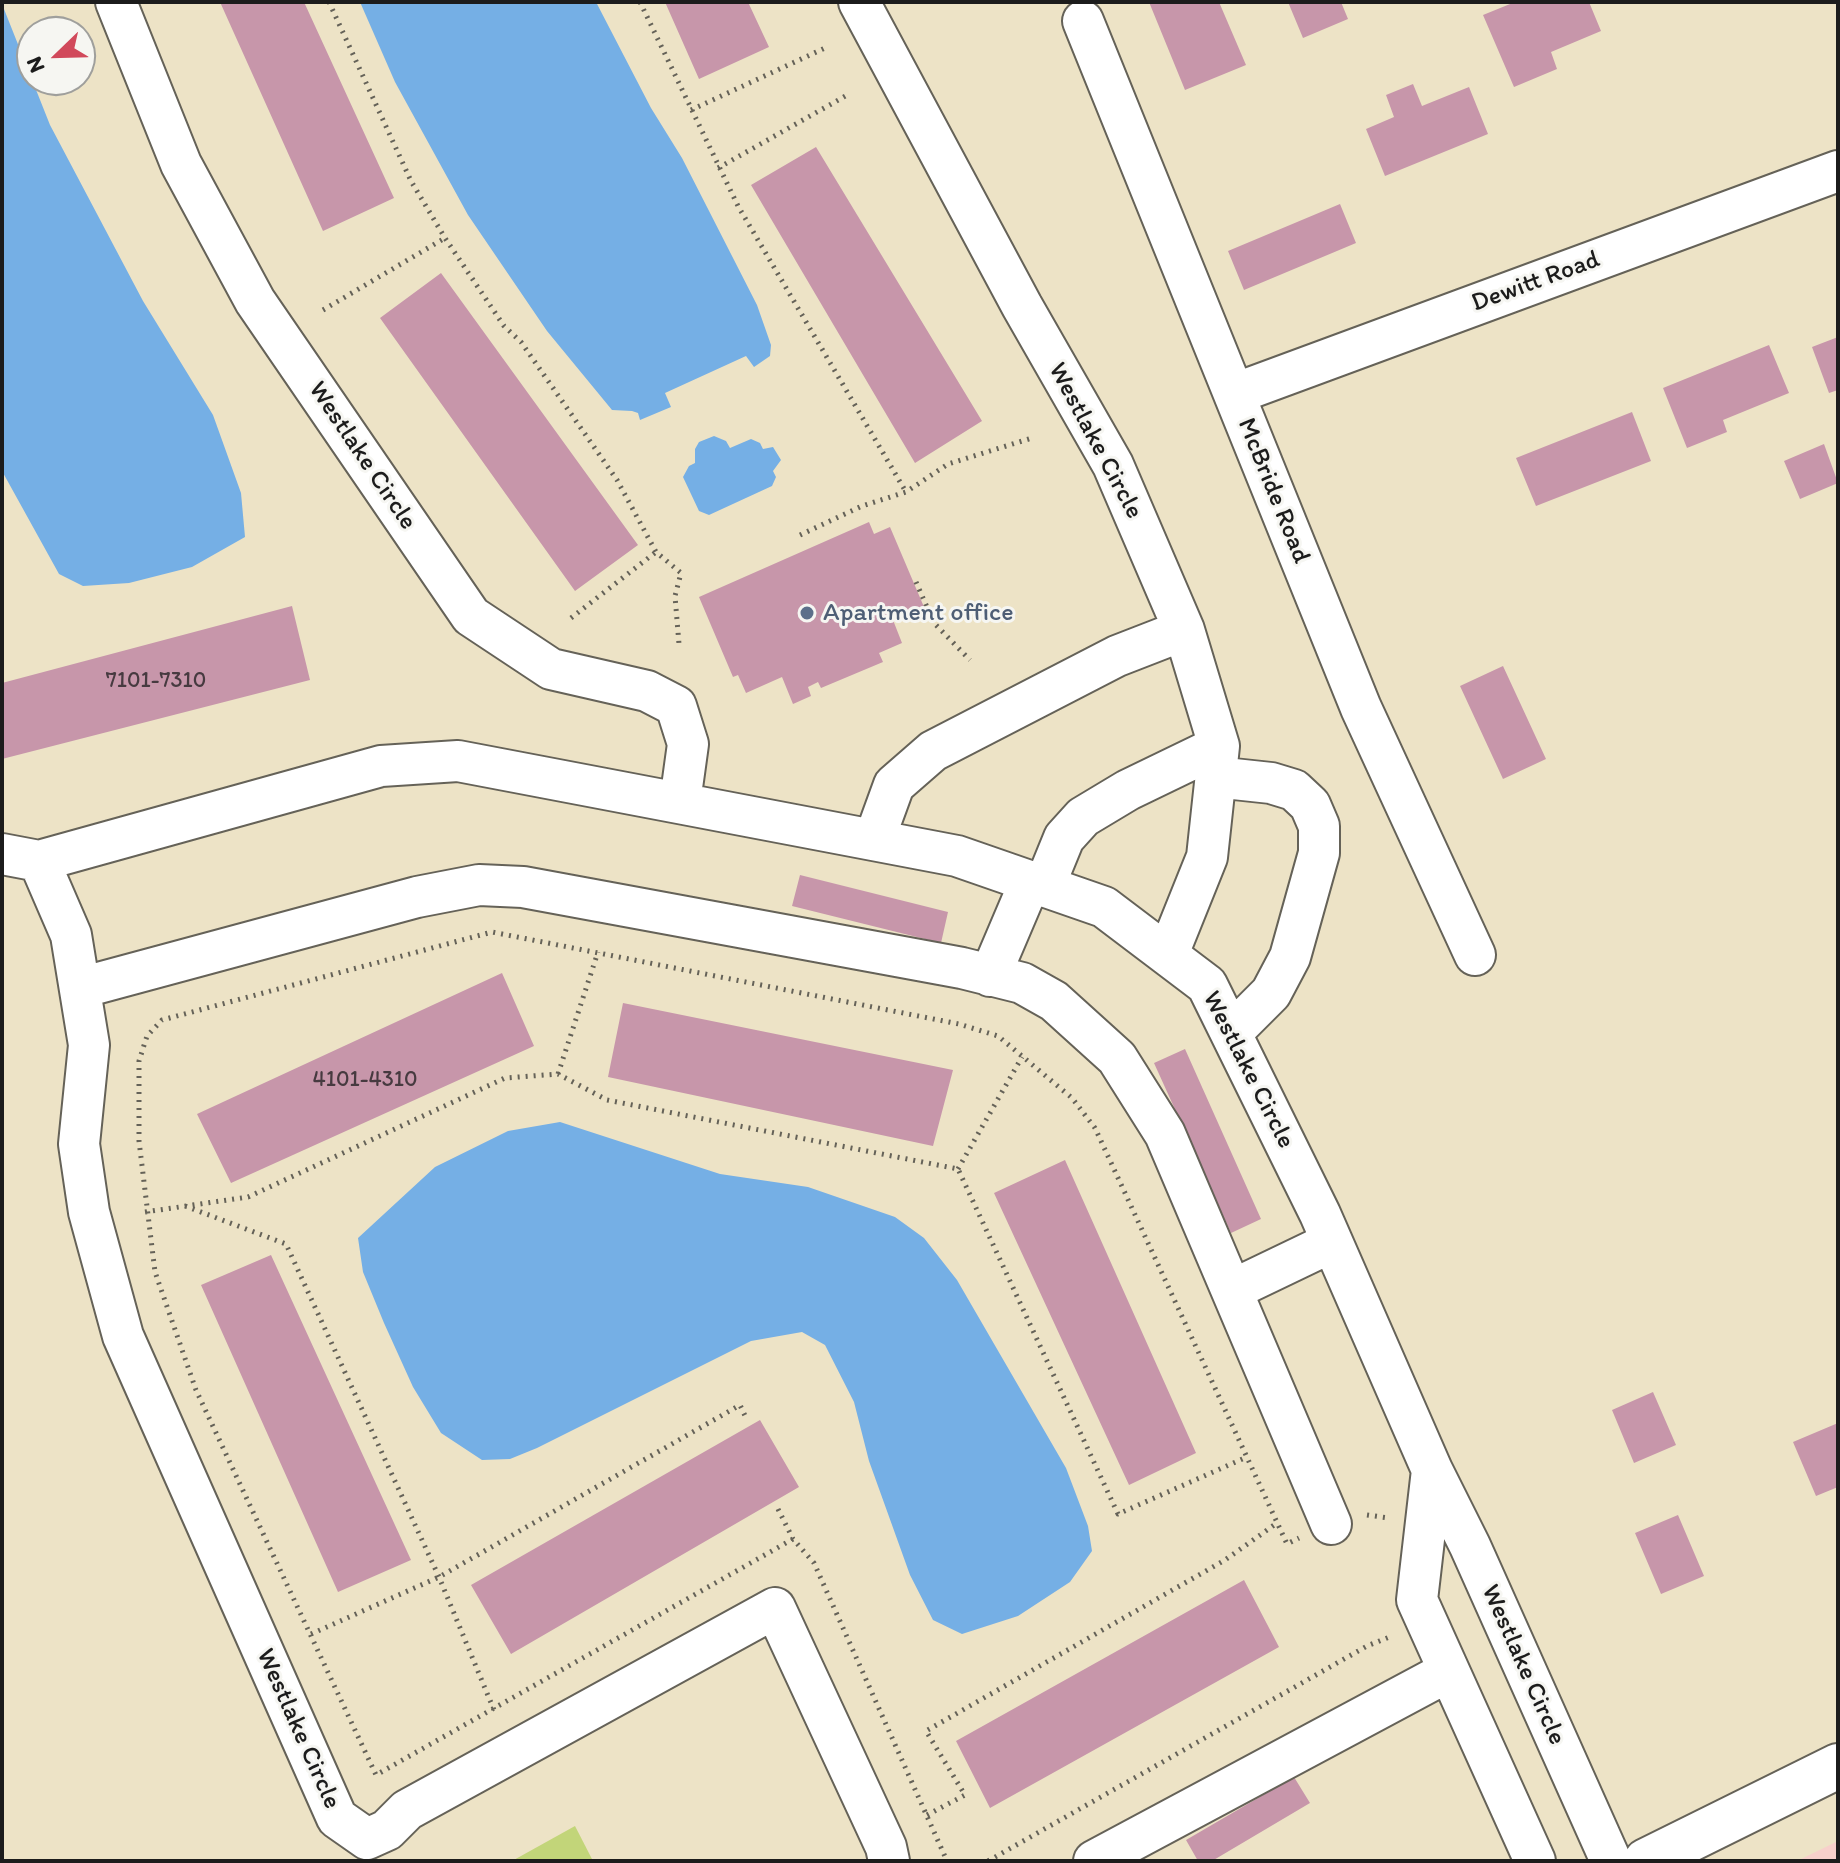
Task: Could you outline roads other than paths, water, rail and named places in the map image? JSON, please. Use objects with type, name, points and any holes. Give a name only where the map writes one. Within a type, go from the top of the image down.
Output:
[{"type":"main road","points":[[1646,1861],[1838,1766]]},
{"type":"street","name":"Westlake Circle","points":[[116,2],[181,164],[255,301],[471,616],[551,669],[647,691],[676,706],[688,744],[680,802]]},
{"type":"street","name":"Westlake Circle","points":[[859,2],[1014,292],[1113,465],[1184,630],[1217,761],[1207,857],[1168,954]]},
{"type":"street","name":"McBride Road","points":[[1083,21],[1361,708],[1475,955]]},
{"type":"street","name":"Dewitt Road","points":[[1234,394],[1838,171]]},
{"type":"street","points":[[874,840],[894,785],[933,751],[1117,656],[1184,630]]},
{"type":"street","name":"Westlake Circle","points":[[889,1861],[886,1847],[775,1608],[407,1810],[387,1830],[367,1839],[337,1818],[123,1336],[89,1212],[79,1144],[89,1045],[71,935],[21,858],[381,766],[458,761],[957,856],[1104,907],[1207,985],[1332,1242],[1432,1470],[1470,1546],[1611,1861]]},
{"type":"street","points":[[990,976],[1037,884],[1064,838],[1083,817],[1217,761],[1294,790],[1310,805],[1319,826],[1319,853],[1290,957],[1271,993],[1231,1033]]},
{"type":"street","points":[[80,988],[417,897],[479,885],[537,889],[962,968],[1022,983],[1054,1001],[1117,1058],[1165,1134],[1331,1524]]},
{"type":"street","points":[[1232,1290],[1332,1242]]},
{"type":"street","points":[[1432,1470],[1417,1600],[1535,1861]]},
{"type":"street","points":[[1094,1861],[1449,1671]]},
{"type":"water","points":[[360,2],[596,2],[651,108],[682,158],[757,305],[771,345],[770,356],[754,367],[746,356],[665,393],[671,407],[640,420],[638,413],[612,410],[547,331],[468,215],[395,82]]},
{"type":"water","points":[[2,4],[16,39],[16,96],[38,96],[50,125],[143,301],[213,415],[241,493],[245,537],[192,567],[129,583],[83,586],[59,574],[2,471]]},
{"type":"water","points":[[714,436],[726,441],[730,448],[751,439],[760,443],[763,449],[773,447],[781,460],[773,471],[776,477],[772,486],[709,515],[699,511],[683,477],[689,466],[695,463],[695,449],[699,442]]},
{"type":"water","points":[[560,1122],[720,1174],[808,1187],[895,1217],[924,1238],[957,1280],[1066,1468],[1088,1526],[1092,1551],[1070,1582],[1018,1616],[962,1634],[933,1620],[910,1575],[869,1461],[854,1402],[825,1345],[802,1332],[751,1341],[510,1459],[482,1460],[441,1433],[413,1387],[384,1323],[363,1272],[358,1238],[435,1167],[508,1131]]},
{"type":"place","name":"Apartment office","points":[[807,613]]}]
